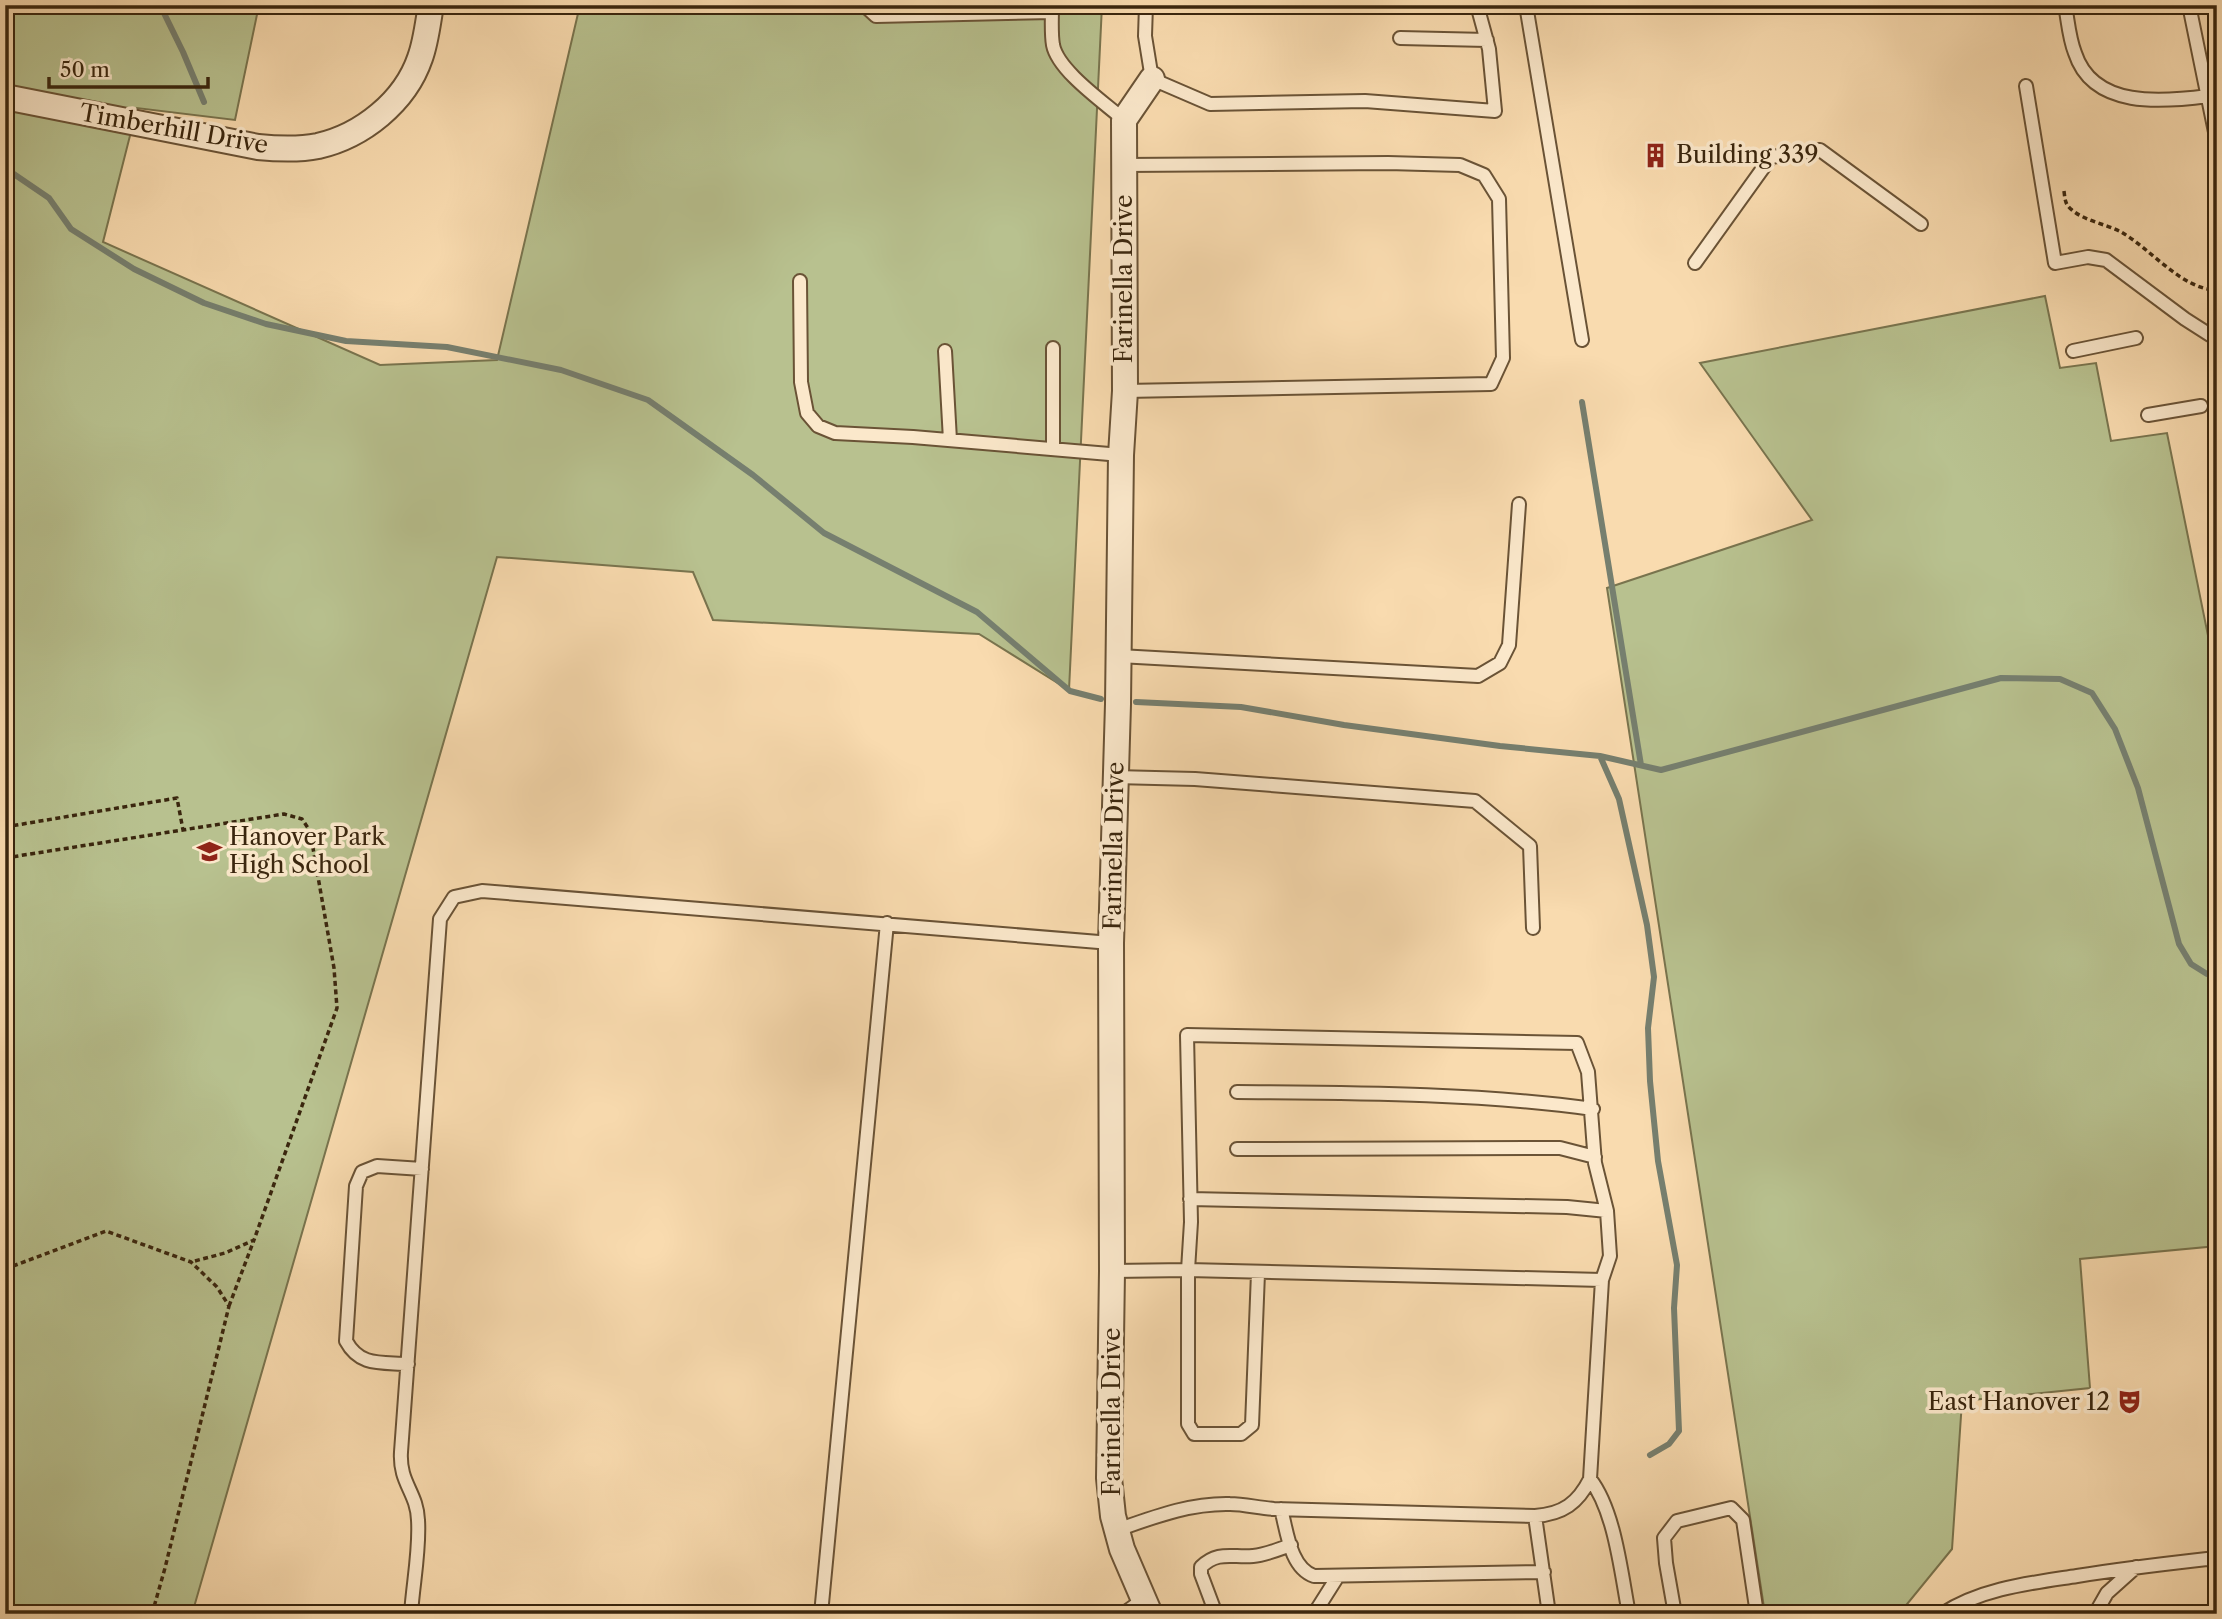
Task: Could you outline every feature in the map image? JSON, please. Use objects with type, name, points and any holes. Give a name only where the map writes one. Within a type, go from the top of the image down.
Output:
[{"type":"street","name":"Timberhill Drive","points":[[5,97],[258,147],[288,150],[317,146],[345,137],[370,123],[395,99],[407,84],[420,58],[431,5]]},
{"type":"street","points":[[1124,120],[1152,79]]},
{"type":"street","name":"Farinella Drive","points":[[1124,120],[1125,391],[1121,456],[1119,656],[1111,943],[1112,1271],[1109,1478],[1122,1549],[1147,1606]]},
{"type":"lane","points":[[864,5],[876,16],[1052,9],[1053,47],[1062,63],[1124,120]]},
{"type":"lane","points":[[1146,5],[1145,36],[1152,79],[1210,104],[1365,101],[1495,111],[1487,40],[1477,5]]},
{"type":"lane","points":[[1526,5],[1582,340]]},
{"type":"lane","points":[[2066,5],[2075,54],[2081,67],[2093,81],[2136,100],[2169,101],[2208,96]]},
{"type":"lane","points":[[2189,5],[2217,142]]},
{"type":"lane","points":[[1400,38],[1487,40]]},
{"type":"lane","points":[[2026,86],[2055,262],[2088,257],[2106,260],[2185,319],[2210,335],[2217,336]]},
{"type":"lane","points":[[1695,263],[1772,157],[1820,150],[1921,224]]},
{"type":"lane","points":[[1124,165],[1388,163],[1460,165],[1484,175],[1499,199],[1503,358],[1491,384],[1125,391]]},
{"type":"lane","points":[[800,281],[801,382],[807,413],[818,426],[835,433],[950,440],[1121,456]]},
{"type":"lane","points":[[2073,351],[2136,338]]},
{"type":"lane","points":[[1053,348],[1054,449]]},
{"type":"lane","points":[[945,351],[950,440]]},
{"type":"lane","points":[[2148,415],[2201,406]]},
{"type":"lane","points":[[1119,656],[1478,676],[1500,663],[1508,645],[1520,504]]},
{"type":"lane","points":[[1115,778],[1195,779],[1475,802],[1530,846],[1533,928]]},
{"type":"lane","points":[[411,1614],[418,1522],[415,1500],[406,1486],[400,1465],[440,919],[454,897],[482,891],[1111,943]]},
{"type":"lane","points":[[821,1614],[887,923]]},
{"type":"lane","points":[[1117,1531],[1191,1507],[1231,1504],[1281,1509],[1535,1516],[1550,1515],[1574,1504],[1590,1479],[1602,1280],[1610,1256],[1607,1211],[1595,1157],[1588,1072],[1577,1043],[1188,1035],[1191,1222],[1188,1270],[1188,1424],[1195,1434],[1241,1434],[1252,1425],[1258,1273]]},
{"type":"lane","points":[[1237,1092],[1345,1093],[1550,1103],[1593,1109]]},
{"type":"lane","points":[[1237,1149],[1560,1148],[1595,1157]]},
{"type":"lane","points":[[408,1364],[364,1361],[352,1353],[346,1341],[356,1186],[362,1172],[377,1166],[422,1170]]},
{"type":"lane","points":[[1190,1199],[1567,1207],[1607,1211]]},
{"type":"lane","points":[[1112,1271],[1188,1270],[1602,1280]]},
{"type":"lane","points":[[1590,1479],[1598,1489],[1607,1510],[1629,1614]]},
{"type":"lane","points":[[1675,1614],[1664,1538],[1676,1521],[1731,1508],[1743,1520],[1757,1614]]},
{"type":"lane","points":[[1281,1509],[1296,1562],[1307,1574],[1314,1576],[1544,1573]]},
{"type":"lane","points":[[1535,1516],[1549,1614]]},
{"type":"lane","points":[[1216,1614],[1201,1574],[1201,1567],[1207,1561],[1225,1555],[1253,1556],[1291,1545]]},
{"type":"lane","points":[[1942,1614],[1985,1592],[2136,1567],[2207,1559],[2217,1561]]},
{"type":"lane","points":[[2095,1614],[2107,1593],[2136,1567]]},
{"type":"lane","points":[[1314,1614],[1338,1576]]},
{"type":"lane","points":[[1123,1614],[1147,1606]]},
{"type":"path","points":[[2064,191],[2065,201],[2070,209],[2122,233],[2201,288],[2217,290]]},
{"type":"path","points":[[5,827],[177,798],[183,830]]},
{"type":"path","points":[[5,858],[284,814],[302,819],[310,831],[334,968],[337,1008],[229,1306],[152,1614]]},
{"type":"path","points":[[5,1269],[106,1231],[191,1262],[217,1287],[229,1306]]},
{"type":"path","points":[[191,1262],[225,1253],[254,1240]]},
{"type":"green space","points":[[5,5],[259,5],[235,120],[137,108],[103,242],[380,365],[497,360],[580,5],[1102,5],[1069,690],[979,634],[713,620],[693,572],[497,557],[192,1614],[5,1614]]},
{"type":"green space","points":[[2045,296],[2060,368],[2096,363],[2111,441],[2167,433],[2217,680],[2217,1246],[2080,1259],[2090,1388],[1962,1401],[1952,1549],[1899,1614],[1765,1614],[1607,588],[1812,520],[1700,363]]},
{"type":"waterway","points":[[160,5],[204,102]]},
{"type":"waterway","points":[[5,168],[49,198],[71,229],[134,269],[204,303],[266,324],[346,341],[447,347],[561,370],[648,400],[753,475],[824,533],[977,612],[1070,691],[1101,699]]},
{"type":"waterway","points":[[1582,402],[1641,765]]},
{"type":"waterway","points":[[1136,702],[1241,707],[1344,725],[1600,756],[1661,770],[2001,678],[2060,679],[2092,693],[2115,729],[2138,788],[2179,944],[2191,964],[2207,974],[2217,972]]},
{"type":"waterway","points":[[1600,756],[1619,799],[1647,925],[1654,977],[1648,1028],[1650,1081],[1658,1161],[1677,1265],[1674,1308],[1679,1431],[1669,1444],[1650,1455]]},
{"type":"place","name":"Building 339","points":[[1656,155]]},
{"type":"place","name":"Hanover Park High School","points":[[209,851]]},
{"type":"place","name":"East Hanover 12","points":[[2130,1402]]}]
